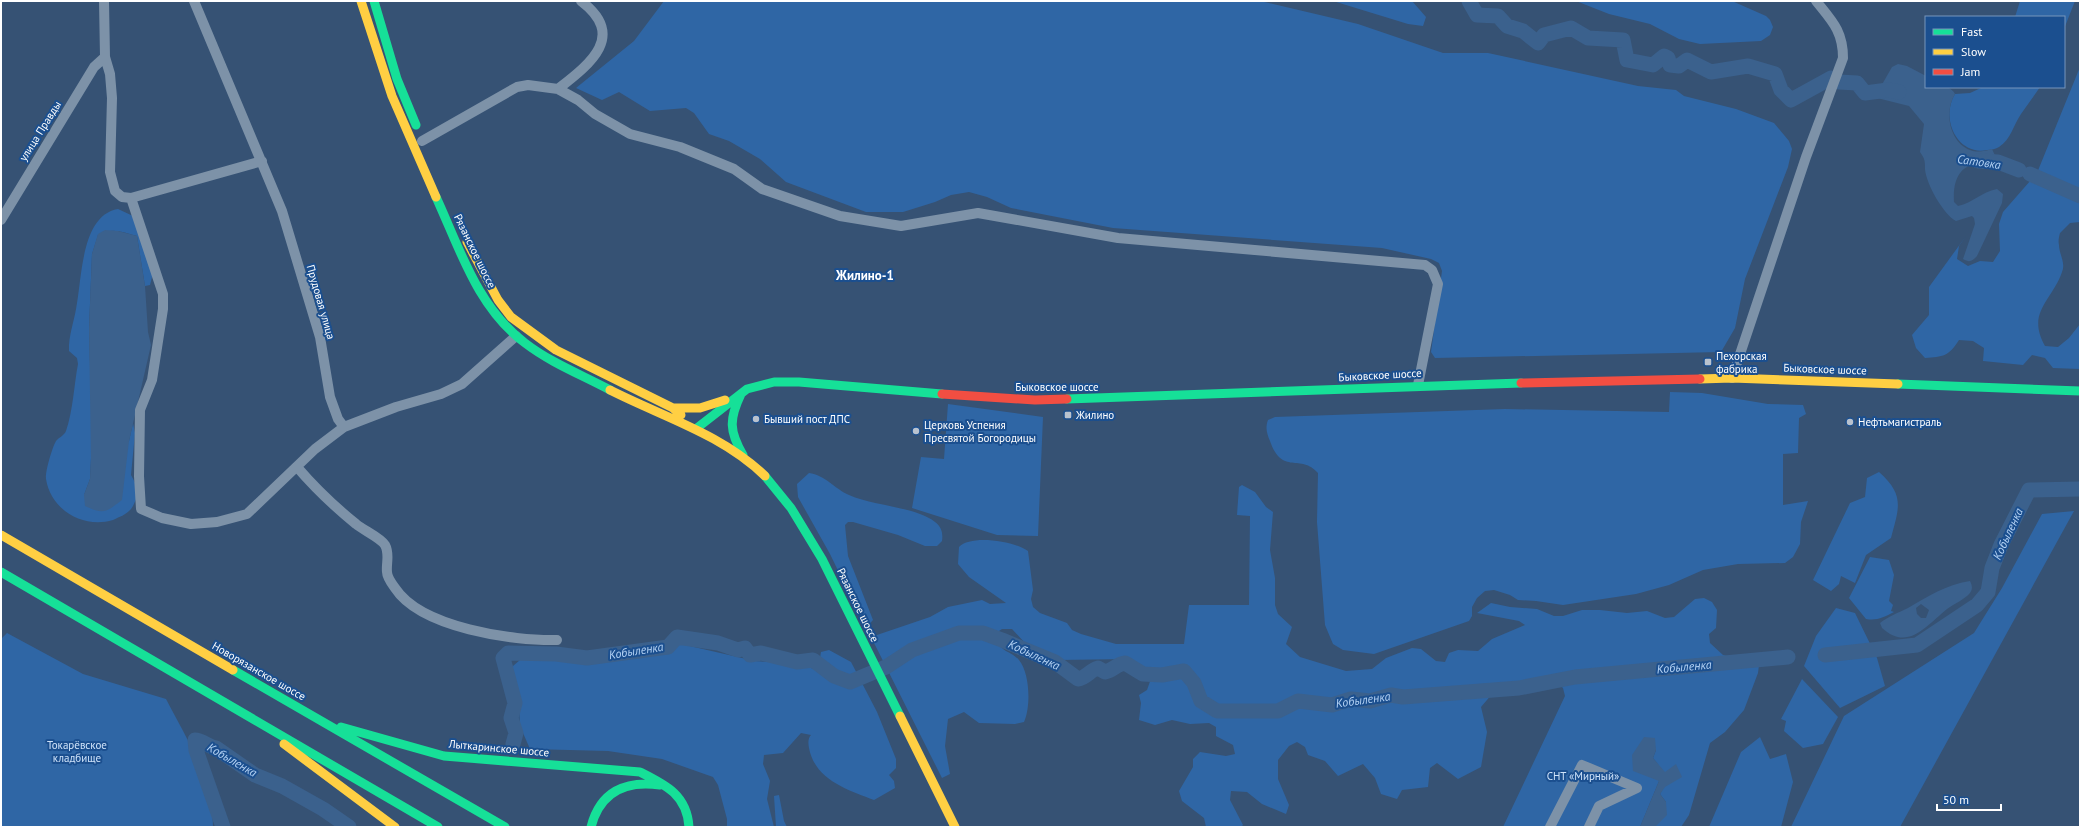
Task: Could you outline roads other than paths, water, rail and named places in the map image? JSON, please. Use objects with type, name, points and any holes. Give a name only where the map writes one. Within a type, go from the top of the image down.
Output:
[{"type":"main road","name":"Рязанское шоссе","points":[[361,1],[387,83],[470,273],[488,304],[503,324],[516,336],[548,359],[651,410],[697,428]]},
{"type":"main road","points":[[374,1],[397,79],[424,144]]},
{"type":"main road","name":"Рязанское шоссе","points":[[464,236],[498,300],[511,317],[556,350],[673,408],[697,428],[744,457],[773,485],[803,524],[955,827]]},
{"type":"main road","name":"Быковское шоссе","points":[[697,428],[742,392],[774,382],[799,382],[980,397],[1052,400],[1418,385],[1732,378],[2080,391]]},
{"type":"main road","points":[[673,408],[688,409],[704,407],[742,392]]},
{"type":"main road","points":[[742,392],[733,410],[731,430],[735,442],[744,457]]},
{"type":"main road","name":"Новорязанское шоссе","points":[[1,535],[505,827]]},
{"type":"main road","points":[[1,572],[438,827]]},
{"type":"main road","name":"Лыткаринское шоссе","points":[[327,724],[444,756],[640,772],[678,794],[686,807],[690,820],[689,827]]},
{"type":"main road","points":[[266,728],[301,758],[395,827]]},
{"type":"main road","points":[[591,827],[593,818],[601,803],[606,797],[620,788],[642,783],[668,787]]},
{"type":"street","points":[[104,1],[105,57],[110,74],[112,98],[110,172],[115,191],[122,197],[132,198],[262,161]]},
{"type":"street","name":"Прудовая улица","points":[[194,1],[282,211],[320,337],[330,397],[338,419],[344,427]]},
{"type":"street","points":[[558,89],[584,68],[601,47],[603,37],[601,22],[595,13],[581,1]]},
{"type":"street","points":[[1732,378],[1806,157],[1843,58],[1843,44],[1838,30],[1816,1]]},
{"type":"street","name":"улица Правды","points":[[1,220],[90,73],[105,57]]},
{"type":"street","points":[[424,144],[517,87],[528,85],[558,89],[578,100],[595,114],[630,134],[680,147],[734,169],[762,189],[840,216],[901,226],[978,213],[1118,238],[1425,264],[1432,270],[1438,284],[1418,385]]},
{"type":"street","points":[[132,198],[163,294],[163,309],[152,380],[140,410],[139,476],[141,509],[162,518],[191,524],[217,522],[247,514],[316,449],[344,427],[396,407],[441,394],[462,384],[516,336]]},
{"type":"street","points":[[297,467],[316,488],[357,526],[385,544],[388,553],[387,574],[395,589],[408,604],[435,619],[481,631],[517,639],[557,640]]},
{"type":"street","points":[[1550,827],[1582,765],[1637,788],[1598,806],[1589,827]]},
{"type":"water","points":[[1898,64],[1907,66],[1925,75],[1925,88],[1948,88],[1953,91],[1955,94],[1949,117],[1950,125],[1957,140],[1963,146],[1973,151],[1992,149],[1998,162],[1969,166],[1960,173],[1955,184],[1954,202],[1958,206],[1963,205],[1991,190],[1997,189],[2003,194],[2002,203],[1977,256],[1971,261],[1963,259],[1975,224],[1974,218],[1972,216],[1956,221],[1951,218],[1936,198],[1926,175],[1923,156],[1920,152],[1924,124],[1909,106],[1877,98],[1876,95],[1892,67]]},
{"type":"water","points":[[105,230],[118,231],[137,236],[145,286],[148,332],[151,345],[129,441],[122,500],[108,510],[97,511],[85,506],[84,495],[90,479],[91,460],[89,329],[92,254],[98,234]]},
{"type":"water","points":[[1970,581],[1972,590],[1970,593],[1965,598],[1947,609],[1917,634],[1909,637],[1900,637],[1891,635],[1882,628],[1880,623],[1887,618],[1938,592]],"holes":[[[1921,604],[1929,610],[1926,618],[1921,618],[1917,614],[1916,608]]]},
{"type":"water","points":[[1644,737],[1655,738],[1656,750],[1653,758],[1665,772],[1676,764],[1682,777],[1665,787],[1660,794],[1666,802],[1667,815],[1655,827],[1640,827],[1659,781],[1633,771],[1632,755]]},
{"type":"waterway","name":"Сатовка","points":[[1469,1],[1477,15],[1498,16],[1507,26],[1523,31],[1538,43],[1544,35],[1571,28],[1588,38],[1623,40],[1627,60],[1653,65],[1664,56],[1668,58],[1670,65],[1679,66],[1687,60],[1711,72],[1748,66],[1775,74],[1781,90],[1791,100],[1831,78]]},
{"type":"waterway","name":"Сатовка","points":[[1839,82],[1857,83],[1865,93],[1888,90],[1899,92]]},
{"type":"waterway","name":"Сатовка","points":[[1978,161],[1998,162],[2019,170]]},
{"type":"waterway","name":"Сатовка","points":[[2030,174],[2080,196]]},
{"type":"waterway","name":"Кобыленка","points":[[1825,655],[1917,645],[1977,605],[1988,592],[1992,568],[2001,545],[2029,490],[2080,489]]},
{"type":"waterway","name":"Кобыленка","points":[[513,744],[516,733],[511,718],[515,703],[503,658],[508,653],[556,654],[587,658],[668,647],[677,637],[718,643],[738,650],[745,648],[750,655],[761,653],[797,662],[813,660],[834,676],[850,682],[886,667],[912,650],[959,633],[983,633],[1055,662],[1078,679],[1098,668],[1105,672],[1125,663],[1143,674],[1162,675],[1184,671],[1194,683],[1201,701],[1217,711],[1278,711],[1298,701],[1332,705],[1351,699],[1370,701],[1391,695],[1403,697],[1519,688],[1575,677],[1788,657]]},
{"type":"waterway","name":"Кобыленка","points":[[223,827],[196,750],[195,740],[216,748],[255,775],[282,786],[323,809],[349,827]]},
{"type":"place","name":"Пехорская фабрика","points":[[1708,362]]},
{"type":"place","name":"Жилино","points":[[1068,415]]},
{"type":"place","name":"Бывший пост ДПС","points":[[756,419]]},
{"type":"place","name":"Нефтьмагистраль","points":[[1850,422]]},
{"type":"place","name":"Церковь Успения Пресвятой Богородицы","points":[[916,431]]},
{"type":"district","name":"Жилино-1","points":[[865,275]]},
{"type":"park label","name":"Токарёвское кладбище","points":[[77,751]]},
{"type":"park label","name":"СНТ «Мирный»","points":[[1583,776]]}]
